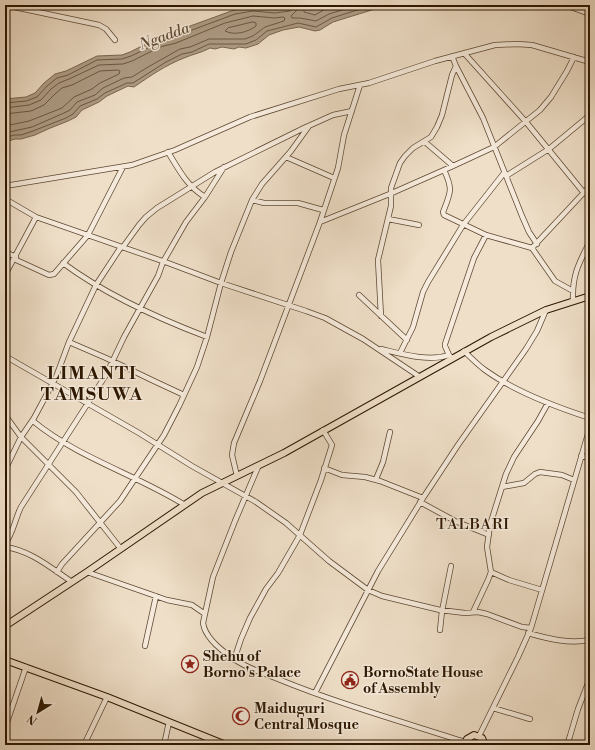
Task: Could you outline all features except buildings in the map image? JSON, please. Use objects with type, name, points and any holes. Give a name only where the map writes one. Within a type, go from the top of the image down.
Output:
[{"type":"main road","points":[[5,626],[202,493],[258,467],[420,377],[450,357],[546,310],[573,300],[590,296]]},
{"type":"main road","points":[[5,660],[226,745]]},
{"type":"main road","points":[[465,743],[471,736],[479,736],[485,744],[492,745]]},
{"type":"street","points":[[5,5],[99,24],[106,29],[115,40]]},
{"type":"street","points":[[564,5],[590,14]]},
{"type":"street","points":[[5,186],[123,167],[152,159],[250,118],[339,89],[369,83],[435,60],[495,45],[532,45],[590,62]]},
{"type":"street","points":[[464,53],[526,122],[584,193]]},
{"type":"street","points":[[452,56],[477,105],[526,227],[537,244]]},
{"type":"street","points":[[320,222],[392,193],[494,147],[540,110],[551,97],[568,71],[574,57]]},
{"type":"street","points":[[381,316],[378,260],[388,219],[392,193],[391,188],[394,178],[405,156],[412,148],[425,142],[431,137],[437,127],[442,115],[452,75],[456,66]]},
{"type":"street","points":[[237,476],[232,455],[234,443],[260,381],[320,222],[338,168],[344,135],[360,85]]},
{"type":"street","points":[[5,470],[21,436],[32,420],[52,384],[69,342],[96,285],[122,247],[146,217],[191,186],[224,167],[309,126],[333,116],[352,111]]},
{"type":"street","points":[[400,353],[413,327],[423,292],[463,224],[505,175],[549,149],[590,115]]},
{"type":"street","points":[[57,572],[62,564],[120,501],[157,444],[179,406],[197,367],[231,252],[252,200],[265,180],[286,157],[309,126]]},
{"type":"street","points":[[425,142],[453,166]]},
{"type":"street","points":[[168,152],[181,174],[191,186],[205,197]]},
{"type":"street","points":[[286,157],[334,178]]},
{"type":"street","points":[[5,252],[49,275],[54,274],[88,235],[123,167]]},
{"type":"street","points":[[72,582],[34,556],[15,548],[5,546],[21,507],[113,362],[124,337],[158,276],[163,262],[186,222],[205,197],[224,167]]},
{"type":"street","points":[[444,170],[450,186],[450,192],[443,212],[444,215],[486,235],[532,248],[554,281],[573,291]]},
{"type":"street","points":[[532,248],[590,186]]},
{"type":"street","points":[[5,200],[36,217],[221,283],[325,318],[363,339],[420,377]]},
{"type":"street","points":[[252,200],[264,203],[298,202],[324,210]]},
{"type":"street","points":[[5,275],[36,217]]},
{"type":"street","points":[[388,219],[419,225]]},
{"type":"street","points":[[377,348],[400,353],[439,358],[450,357],[445,344],[474,258],[486,235]]},
{"type":"street","points":[[573,300],[576,269],[590,241]]},
{"type":"street","points":[[63,263],[96,285],[140,308],[207,337]]},
{"type":"street","points":[[359,295],[407,340]]},
{"type":"street","points":[[315,693],[378,571],[458,445],[504,382],[537,331],[546,310]]},
{"type":"street","points":[[69,342],[184,394]]},
{"type":"street","points":[[464,351],[484,370],[504,382],[548,403],[590,418]]},
{"type":"street","points":[[5,356],[221,483],[245,495],[286,523],[329,561],[368,590],[382,596],[442,611],[487,614],[550,639],[567,642],[590,640]]},
{"type":"street","points":[[473,612],[488,580],[490,572],[487,547],[492,520],[506,474],[511,462],[548,403]]},
{"type":"street","points":[[5,415],[21,436],[76,492],[121,549]]},
{"type":"street","points":[[32,420],[46,432],[103,464],[153,486],[185,504]]},
{"type":"street","points":[[479,736],[518,657],[529,631],[590,427]]},
{"type":"street","points":[[234,660],[250,618],[266,589],[300,535],[321,480],[332,445],[323,430]]},
{"type":"street","points":[[376,479],[383,462],[390,432]]},
{"type":"street","points":[[581,456],[590,458]]},
{"type":"street","points":[[258,467],[245,495],[213,577],[203,623],[204,630],[221,649],[234,660],[315,693],[465,743]]},
{"type":"street","points":[[324,468],[342,475],[376,479],[402,488],[455,521],[489,535]]},
{"type":"street","points":[[502,487],[524,483],[540,472],[562,475],[574,480]]},
{"type":"street","points":[[440,630],[442,611],[451,566]]},
{"type":"street","points":[[87,572],[167,600],[192,605],[205,614]]},
{"type":"street","points":[[490,572],[509,580],[542,590]]},
{"type":"street","points":[[145,646],[156,596]]},
{"type":"street","points":[[5,728],[26,667]]},
{"type":"street","points":[[566,745],[590,678]]},
{"type":"street","points":[[84,745],[107,698]]},
{"type":"street","points":[[493,708],[530,719]]},
{"type":"street","points":[[164,745],[169,722]]},
{"type":"water","points":[[302,5],[388,5],[333,22],[320,30],[315,31],[299,27],[283,30],[269,35],[258,44],[246,48],[210,48],[171,64],[134,87],[128,86],[107,96],[99,102],[82,110],[76,117],[68,121],[35,135],[5,142],[5,99],[26,97],[35,93],[55,74],[66,71],[97,56],[122,55],[156,39],[173,34],[182,29],[234,10],[252,7],[274,9]]},
{"type":"place","name":"Shehu of Borno's Palace","points":[[190,664]]},
{"type":"place","name":"BornoState House of Assembly","points":[[350,680]]},
{"type":"place","name":"Maiduguri Central Mosque","points":[[241,716]]},
{"type":"district","name":"LIMANTI TAMSUWA","points":[[92,383]]},
{"type":"district","name":"TALBARI","points":[[473,524]]},
{"type":"water label","name":"Ngadda","points":[[164,36]]}]
